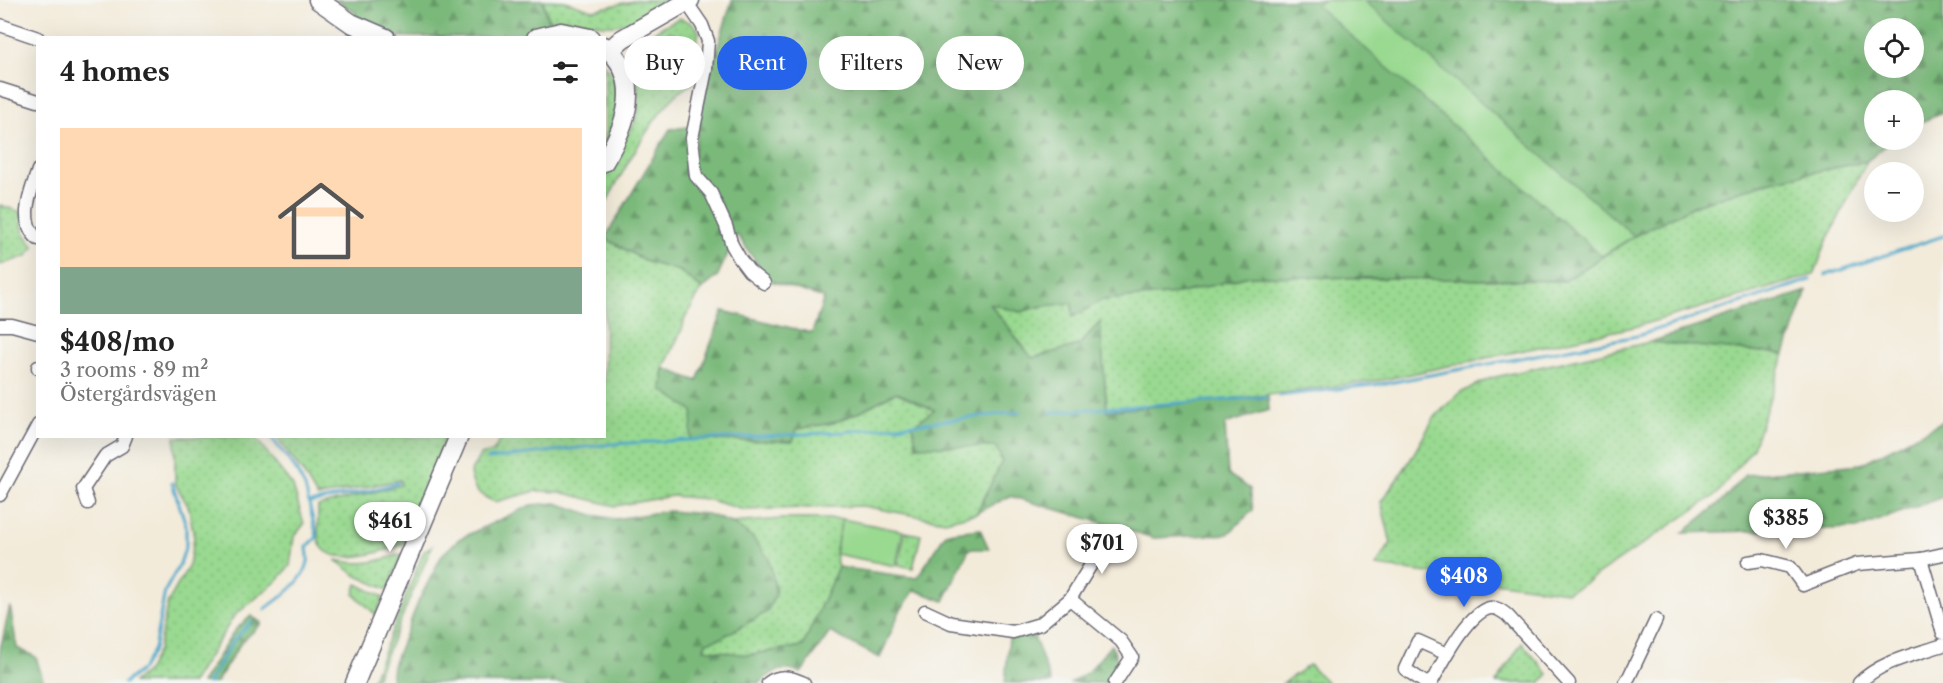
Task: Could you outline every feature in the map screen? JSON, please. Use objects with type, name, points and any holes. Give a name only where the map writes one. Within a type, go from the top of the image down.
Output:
[{"type":"street","points":[[318,0],[351,22],[382,36]]},
{"type":"street","points":[[606,159],[627,115],[629,92],[624,70],[607,48],[689,1],[708,41],[706,69],[692,138],[696,176],[711,193],[732,246],[740,259],[749,271],[764,283]]},
{"type":"street","points":[[0,25],[36,37]]},
{"type":"street","points":[[544,36],[561,32],[580,36]]},
{"type":"street","points":[[0,89],[36,100]]},
{"type":"street","points":[[36,177],[27,206],[27,224],[36,236]]},
{"type":"street","points":[[0,326],[12,325],[36,331]]},
{"type":"street","points":[[0,495],[36,429]]},
{"type":"street","points":[[88,503],[83,489],[105,456],[122,446],[125,438]]},
{"type":"street","points":[[355,683],[458,438]]},
{"type":"street","points":[[925,611],[951,623],[1013,632],[1040,624],[1070,599],[1095,558],[1099,538]]},
{"type":"street","points":[[1748,562],[1762,560],[1790,567],[1803,585],[1857,564],[1921,559],[1943,554]]},
{"type":"street","points":[[1921,559],[1943,633]]},
{"type":"street","points":[[1070,599],[1121,641],[1132,657],[1115,683]]},
{"type":"street","points":[[1448,654],[1479,612],[1491,608],[1499,609],[1569,683]]},
{"type":"street","points":[[1625,683],[1656,620]]},
{"type":"street","points":[[1859,683],[1869,673],[1899,659],[1940,646],[1943,658]]},
{"type":"street","points":[[768,683],[787,676],[804,683]]},
{"type":"green space","points":[[336,0],[543,0],[552,36],[346,36],[356,13]]},
{"type":"green space","points":[[543,0],[565,1],[593,10],[637,0],[675,0],[642,17],[614,25],[549,20]]},
{"type":"green space","points":[[732,0],[1943,0],[1943,113],[1924,121],[1924,90],[1864,90],[1864,150],[1881,150],[1867,161],[1771,181],[1698,204],[1634,236],[1565,281],[1249,276],[1177,294],[1102,300],[1073,317],[1072,303],[1042,306],[1020,312],[990,304],[1032,358],[1079,345],[1100,322],[1107,411],[1268,395],[1269,410],[1225,424],[1228,474],[1250,489],[1253,510],[1228,534],[1154,538],[1010,496],[977,513],[1002,461],[996,447],[916,446],[913,425],[934,410],[896,392],[833,423],[797,429],[793,441],[690,440],[693,411],[662,390],[664,368],[697,381],[723,311],[812,333],[824,298],[768,280],[737,234],[717,277],[702,289],[680,271],[647,262],[606,239],[670,129],[688,127],[691,169],[704,92],[717,49],[717,90],[807,90],[807,36],[721,36]]},
{"type":"green space","points":[[1324,0],[1363,0],[1634,236],[1602,256],[1316,5]]},
{"type":"green space","points":[[680,18],[694,24],[699,32],[698,36],[677,36],[670,31],[667,36],[650,36]]},
{"type":"green space","points":[[606,66],[615,84],[617,94],[612,124],[606,141]]},
{"type":"green space","points":[[638,90],[683,90],[655,119],[606,203],[606,171],[637,116]]},
{"type":"green space","points":[[1867,161],[1864,162],[1864,167],[1826,243],[1814,275],[1634,327],[1382,380],[1268,395],[1107,411],[1100,323],[1080,345],[1031,358],[989,303],[1020,312],[1042,306],[1072,303],[1073,316],[1102,300],[1177,294],[1249,276],[1565,281],[1634,236],[1698,204],[1771,181]]},
{"type":"green space","points":[[0,205],[21,212],[23,231],[34,247],[27,256],[0,265]]},
{"type":"green space","points":[[606,239],[647,262],[680,271],[702,289],[685,318],[664,368],[662,390],[797,429],[833,423],[896,392],[935,410],[916,446],[996,446],[1002,461],[977,513],[945,521],[862,506],[744,510],[706,499],[672,496],[615,506],[560,492],[536,491],[495,502],[475,488],[470,473],[480,455],[493,452],[500,438],[606,438]]},
{"type":"green space","points":[[1807,291],[1785,354],[1650,342]]},
{"type":"green space","points":[[1650,342],[1785,354],[1753,448],[1717,494],[1579,587],[1567,592],[1376,566],[1391,543],[1381,502],[1409,462],[1434,418],[1458,394],[1491,378]]},
{"type":"green space","points":[[1943,421],[1943,497],[1858,528],[1683,533],[1723,500],[1745,475],[1861,464]]},
{"type":"green space","points":[[175,438],[256,438],[293,486],[304,524],[294,537],[290,566],[277,581],[234,616],[192,683],[133,683],[148,670],[158,650],[168,602],[189,565],[194,538],[189,508],[175,483]]},
{"type":"green space","points":[[277,438],[445,438],[404,544],[372,554],[347,557],[336,556],[326,551],[320,544],[318,506],[401,485],[400,480],[317,497],[303,473]]},
{"type":"green space","points":[[556,503],[593,515],[615,519],[667,511],[707,514],[731,523],[752,537],[769,559],[776,593],[767,612],[721,638],[706,642],[704,649],[747,655],[803,646],[838,567],[917,578],[946,533],[980,529],[989,549],[969,549],[944,601],[915,590],[900,611],[880,658],[830,632],[801,673],[789,670],[774,672],[760,683],[672,683],[659,677],[579,683],[391,683],[393,665],[419,600],[442,555],[459,539],[531,505]]},
{"type":"green space","points":[[781,519],[842,519],[835,554],[838,567],[803,646],[747,655],[704,649],[706,642],[721,638],[752,538],[731,523]]},
{"type":"green space","points":[[842,519],[903,531],[896,566],[835,554]]},
{"type":"green space","points":[[905,532],[921,535],[913,568],[898,565]]},
{"type":"green space","points":[[432,546],[374,683],[371,683],[424,551]]},
{"type":"green space","points":[[402,554],[388,590],[357,576],[335,560],[354,563],[369,562]]},
{"type":"green space","points":[[357,584],[383,597],[376,615],[354,594]]},
{"type":"green space","points":[[10,606],[17,648],[36,657],[44,683],[0,683],[0,650]]},
{"type":"green space","points":[[251,616],[262,623],[240,644],[216,683],[201,683],[235,630]]},
{"type":"green space","points":[[1034,636],[1051,683],[1005,683],[1009,638]]},
{"type":"green space","points":[[1522,643],[1548,674],[1540,683],[1496,683]]},
{"type":"green space","points":[[1111,645],[1117,661],[1105,683],[1071,683],[1089,671]]},
{"type":"green space","points":[[1309,665],[1328,683],[1283,683]]},
{"type":"waterway","points":[[1826,275],[1943,236]]},
{"type":"waterway","points":[[1279,396],[1388,383],[1637,336],[1810,280]]},
{"type":"waterway","points":[[1051,412],[1266,397]]},
{"type":"waterway","points":[[488,459],[611,444],[844,432],[1020,412]]},
{"type":"waterway","points":[[265,609],[297,583],[308,562],[307,547],[317,537],[305,487],[294,467],[272,438]]},
{"type":"waterway","points":[[124,683],[142,669],[154,649],[165,591],[180,564],[186,545],[186,525],[172,483]]},
{"type":"waterway","points":[[309,503],[398,483]]},
{"type":"waterway","points":[[208,683],[233,641],[251,622]]}]
